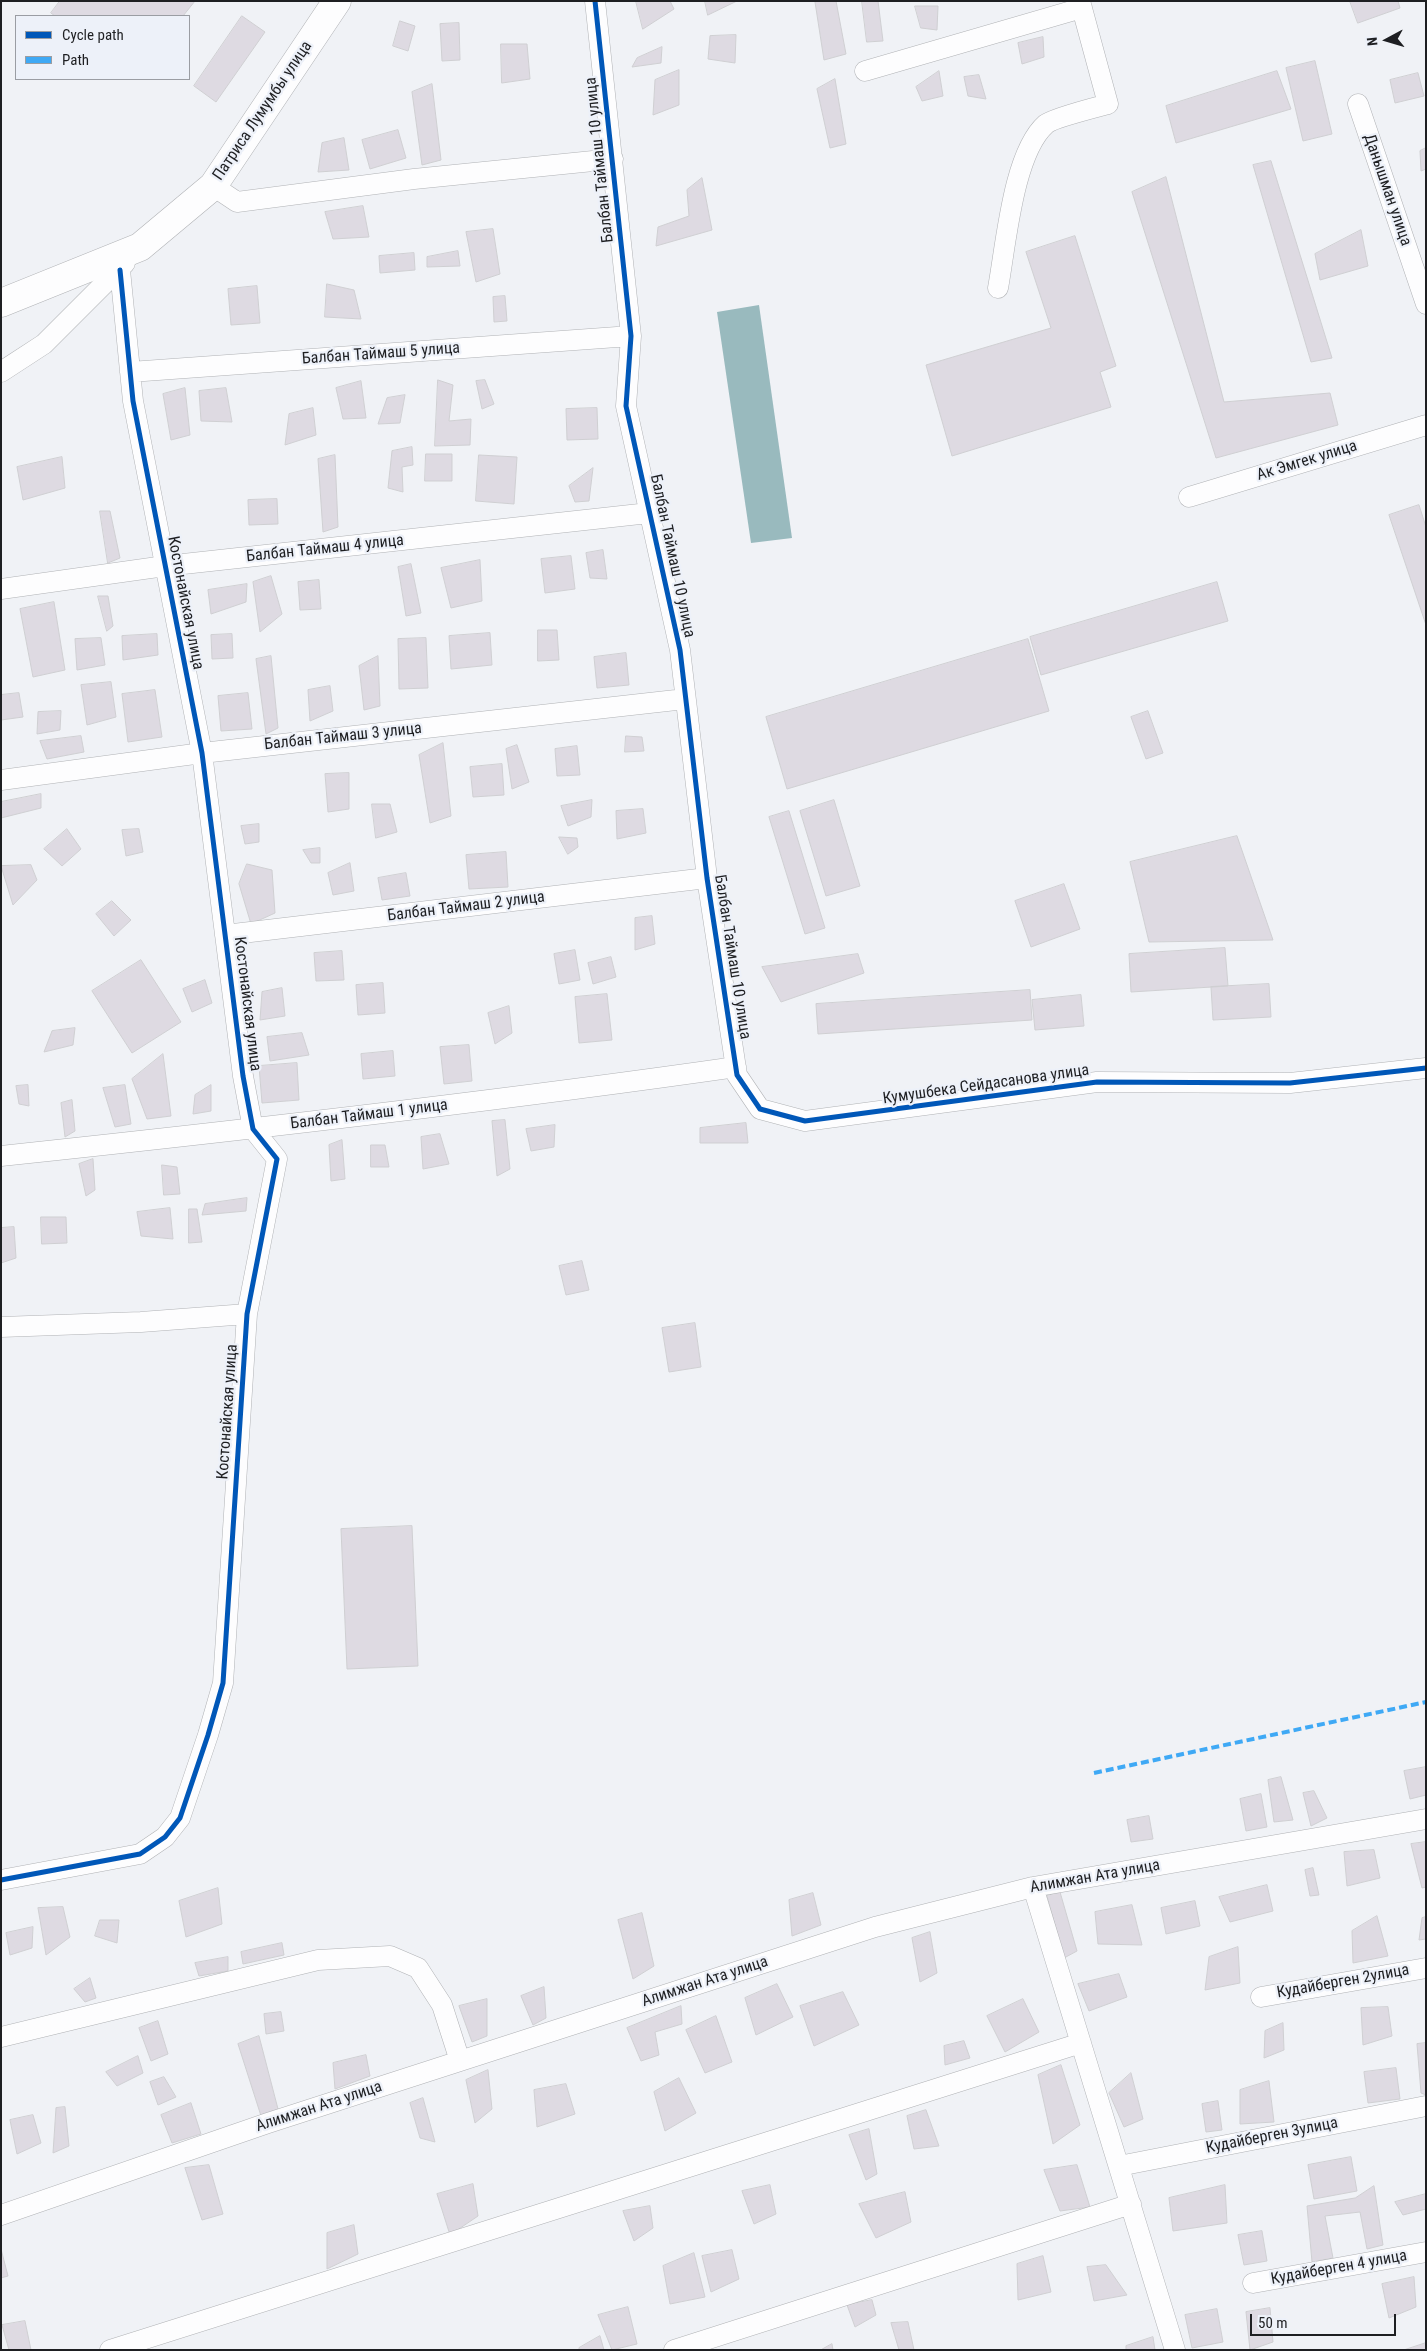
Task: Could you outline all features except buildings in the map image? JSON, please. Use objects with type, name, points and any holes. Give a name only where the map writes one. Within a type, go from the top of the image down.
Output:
[{"type":"street","name":"Патриса Лумумбы улица","points":[[1,372],[44,344],[120,270],[140,247],[213,186],[337,1]]},
{"type":"street","name":"Балбан Таймаш 10 улица","points":[[595,1],[631,336],[626,406],[680,650],[707,878],[737,1075],[760,1109]]},
{"type":"street","points":[[865,71],[1081,5],[1108,104],[1047,123],[1028,150],[1018,177],[998,288]]},
{"type":"street","name":"Данышман улица","points":[[1358,104],[1426,304]]},
{"type":"street","points":[[213,186],[238,202],[414,179],[613,158]]},
{"type":"street","points":[[1,303],[140,247]]},
{"type":"street","name":"Костонайская улица","points":[[1,1880],[140,1854],[165,1837],[180,1818],[223,1683],[247,1314],[277,1159],[253,1129],[243,1076],[202,753],[133,401],[120,270]]},
{"type":"street","name":"Балбан Таймаш 5 улица","points":[[130,372],[631,336]]},
{"type":"street","name":"Ак Эмгек улица","points":[[1189,497],[1426,425]]},
{"type":"street","name":"Балбан Таймаш 4 улица","points":[[1,589],[165,566],[649,513]]},
{"type":"street","name":"Балбан Таймаш 3 улица","points":[[1,780],[202,753],[685,700]]},
{"type":"street","name":"Балбан Таймаш 2 улица","points":[[225,935],[707,878]]},
{"type":"street","name":"Балбан Таймаш 1 улица","points":[[1,1156],[253,1129],[582,1089],[736,1067]]},
{"type":"street","name":"Кумушбека Сейдасанова улица","points":[[760,1109],[805,1121],[1097,1082],[1290,1083],[1426,1068]]},
{"type":"street","points":[[1,1327],[141,1322],[247,1314]]},
{"type":"street","name":"Алимжан Ата улица","points":[[1,2215],[268,2124],[874,1927],[1033,1887],[1426,1819]]},
{"type":"street","points":[[1033,1887],[1175,2350]]},
{"type":"street","points":[[1,2037],[318,1960],[390,1956],[418,1968],[442,2005],[460,2061]]},
{"type":"street","name":"Кудайберген 2улица","points":[[1261,1997],[1426,1968]]},
{"type":"street","points":[[110,2350],[1081,2042]]},
{"type":"street","name":"Кудайберген 3улица","points":[[1118,2166],[1426,2106]]},
{"type":"street","points":[[674,2350],[1131,2204]]},
{"type":"street","name":"Кудайберген 4 улица","points":[[1253,2283],[1426,2252]]},
{"type":"water","points":[[759,305],[792,538],[751,543],[717,312]]},
{"type":"marked path","points":[[1094,1773],[1426,1702]]},
{"type":"cycle path","points":[[595,1],[631,336],[626,406],[680,650],[707,878],[737,1075],[760,1109],[805,1121],[1097,1082],[1290,1083],[1426,1068]]},
{"type":"cycle path","points":[[1,1880],[140,1854],[165,1837],[180,1818],[223,1683],[247,1314],[277,1159],[253,1129],[243,1076],[202,753],[133,401],[120,270]]}]
